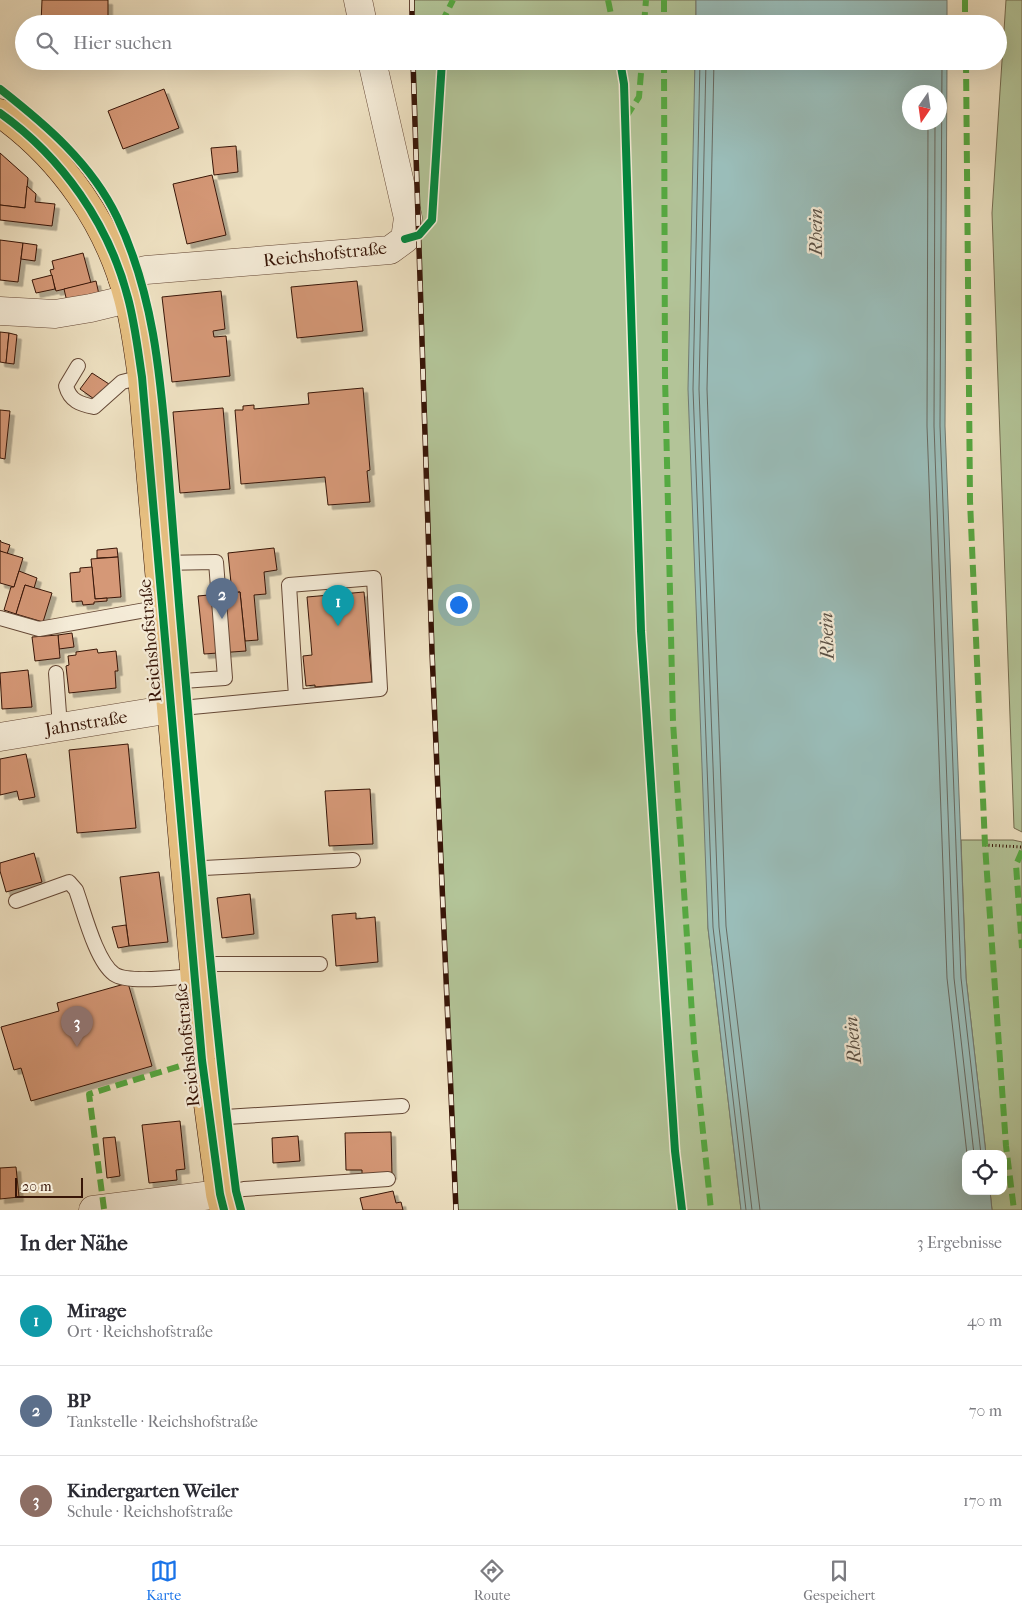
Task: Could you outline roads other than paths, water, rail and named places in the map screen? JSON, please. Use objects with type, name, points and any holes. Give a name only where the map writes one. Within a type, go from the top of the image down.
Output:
[{"type":"main road","name":"Reichshofstraße","points":[[0,113],[20,128],[48,154],[78,190],[107,238],[125,288],[142,377],[202,1060],[222,1202]]},
{"type":"street","points":[[358,0],[361,15]]},
{"type":"street","name":"Reichshofstraße","points":[[125,288],[146,270],[390,250],[405,239],[408,218],[374,70]]},
{"type":"street","points":[[0,311],[55,314],[91,308],[125,288]]},
{"type":"street","name":"Jahnstraße","points":[[0,737],[171,709]]},
{"type":"street","points":[[93,1210],[222,1202]]},
{"type":"lane","points":[[78,366],[66,386],[68,394],[81,405],[94,407],[122,382],[142,377]]},
{"type":"lane","points":[[159,563],[216,562],[225,678],[169,682]]},
{"type":"lane","name":"Reichshofstraße","points":[[171,709],[380,689],[374,578],[289,585],[296,697]]},
{"type":"lane","points":[[0,618],[39,629],[162,607]]},
{"type":"lane","points":[[56,673],[60,728]]},
{"type":"lane","points":[[185,869],[353,860]]},
{"type":"lane","points":[[16,901],[69,882],[76,890],[100,957],[115,974],[139,980],[194,970],[320,964]]},
{"type":"lane","points":[[210,1118],[402,1106]]},
{"type":"lane","points":[[222,1202],[244,1189],[388,1179]]},
{"type":"water","points":[[696,0],[947,0],[947,15],[696,15]]},
{"type":"water","name":"Rhein","points":[[695,70],[947,70],[947,85],[902,85],[902,130],[947,130],[945,426],[966,978],[986,1150],[962,1150],[962,1195],[990,1195],[992,1210],[741,1210],[708,928],[688,389]]},
{"type":"railway","points":[[412,0],[412,15]]},
{"type":"railway","points":[[413,70],[432,652],[456,1210]]},
{"type":"place","name":"BP","points":[[222,619]]},
{"type":"place","name":"Mirage","points":[[338,626]]},
{"type":"place","name":"Kindergarten Weiler","points":[[77,1047]]}]
